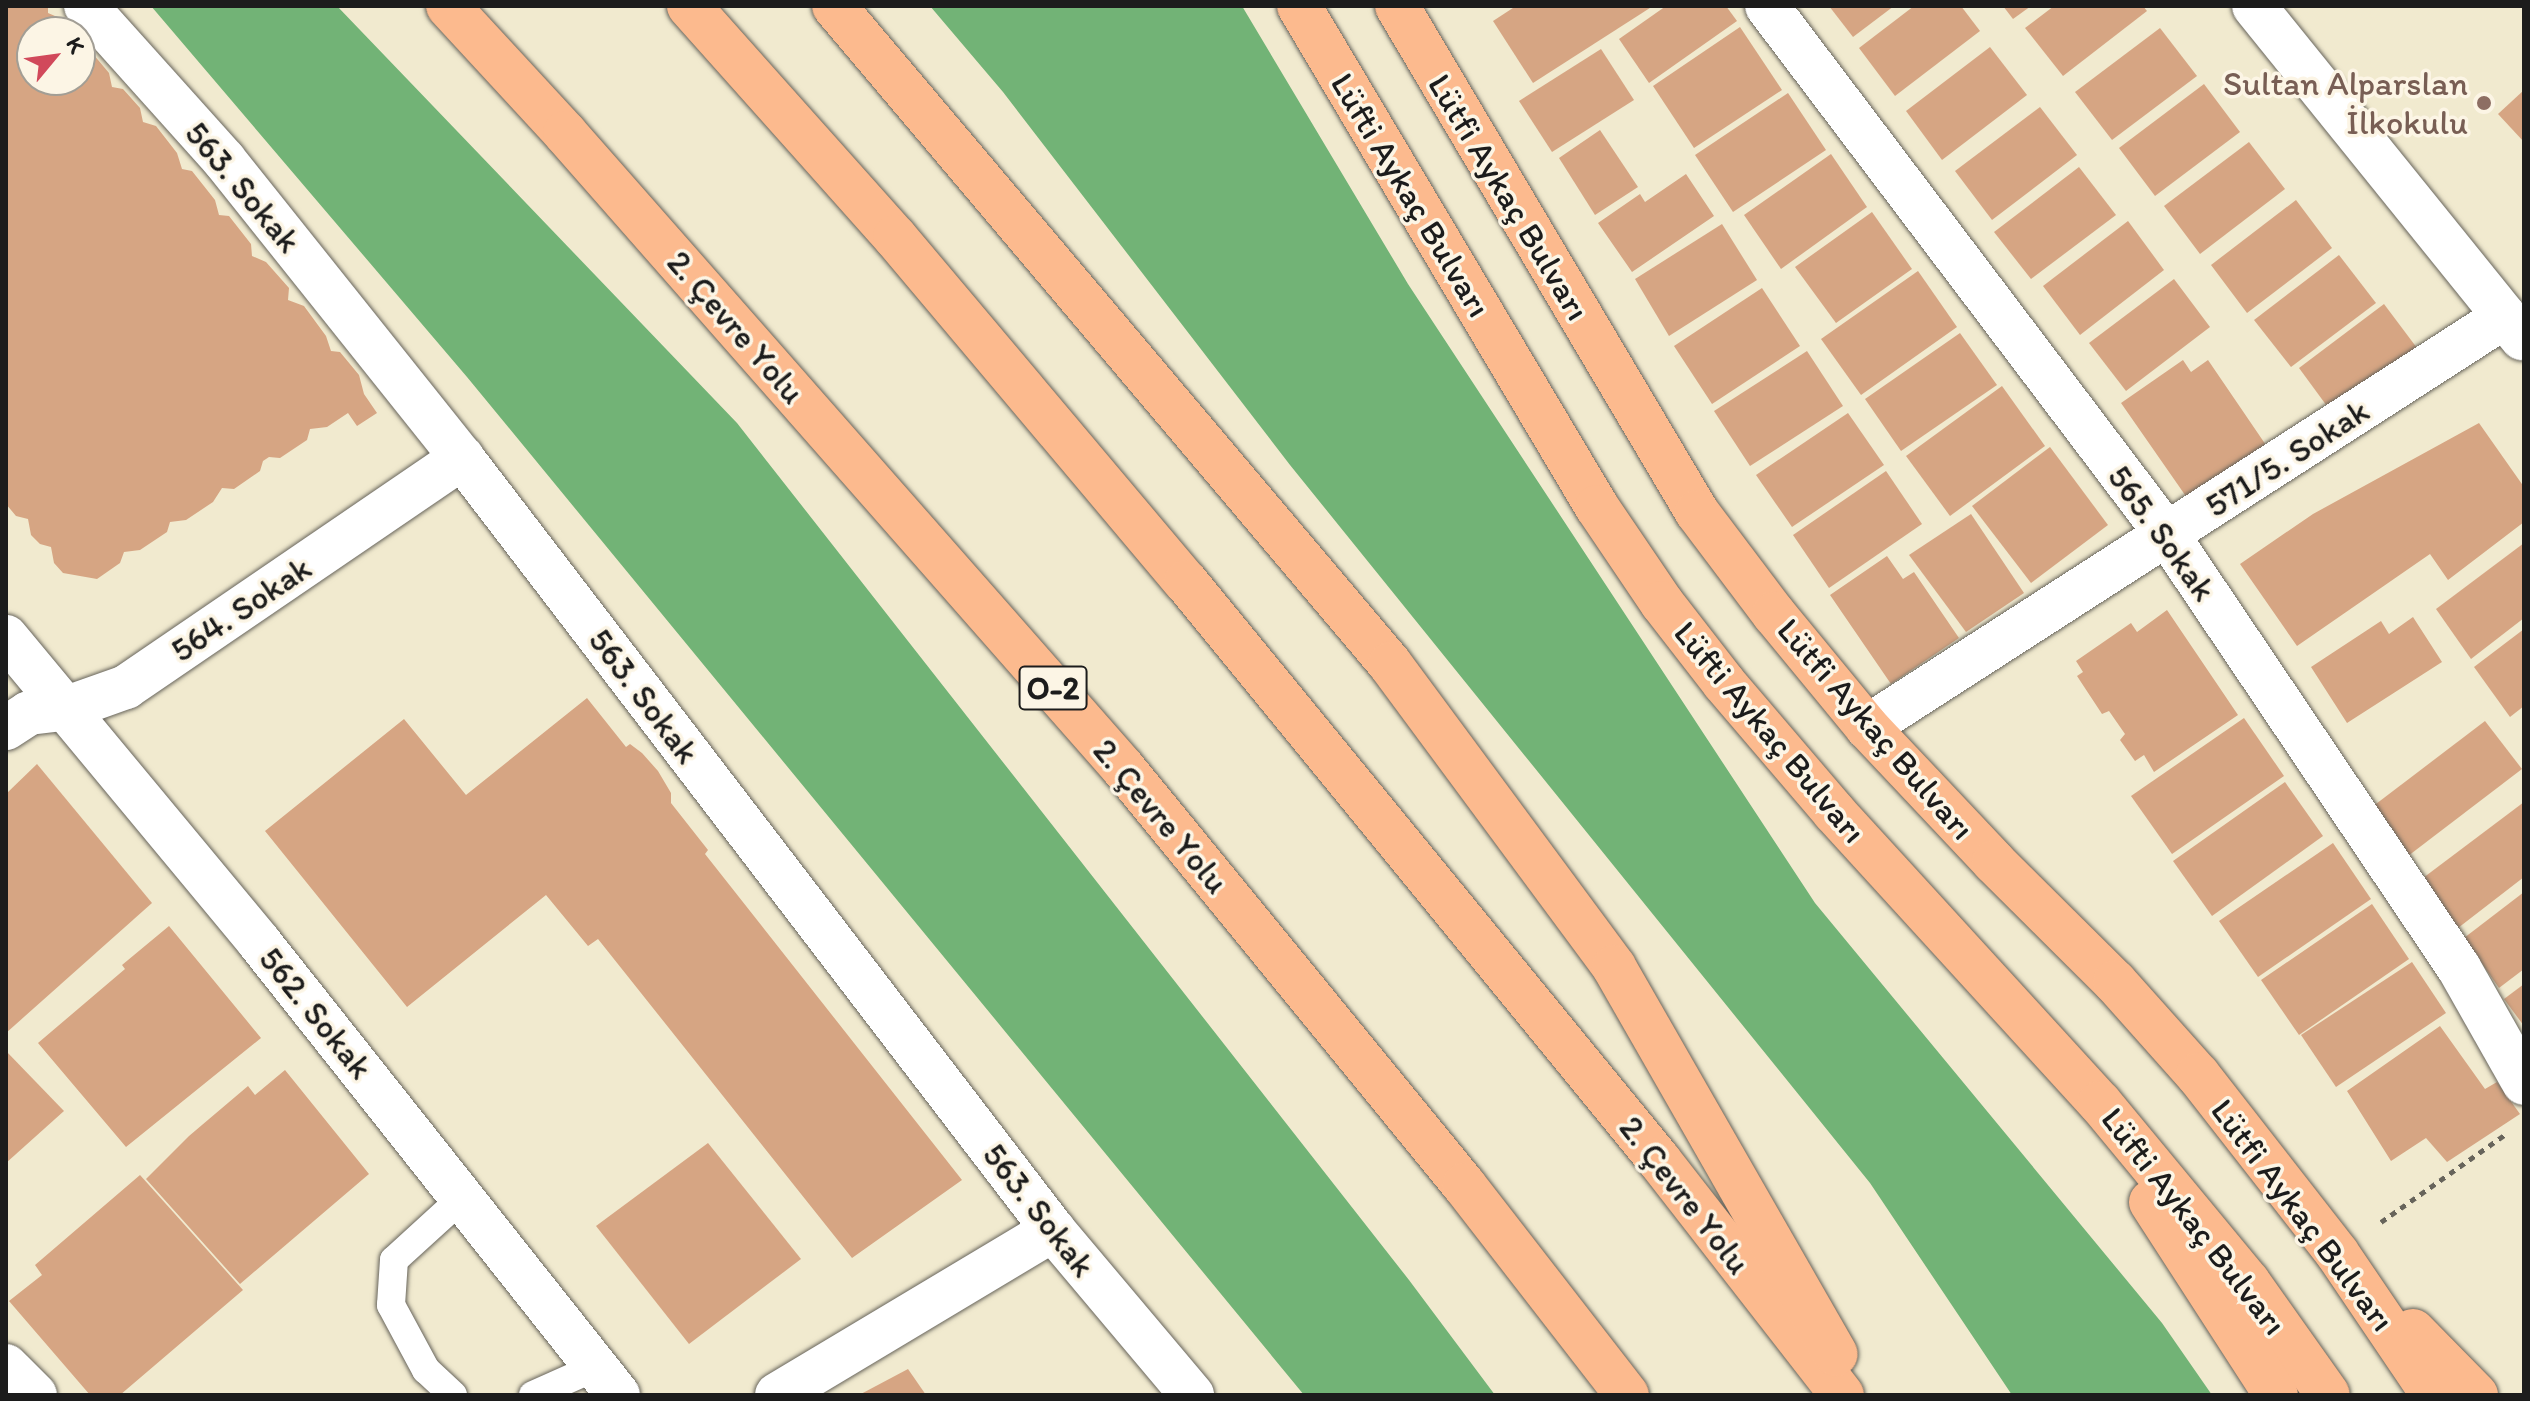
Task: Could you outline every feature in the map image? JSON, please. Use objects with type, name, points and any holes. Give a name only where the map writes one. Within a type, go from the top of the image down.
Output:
[{"type":"main road","name":"2. Çevre Yolu","points":[[448,6],[595,167],[1123,768],[1464,1185],[1627,1395]]},
{"type":"main road","name":"2. Çevre Yolu","points":[[689,6],[895,237],[1186,582],[1659,1160],[1842,1395]]},
{"type":"main road","points":[[834,6],[1390,664],[1614,967],[1798,1284],[1858,1395]]},
{"type":"main road","name":"Lüfti Aykaç Bulvarı","points":[[1299,6],[1597,507],[1662,603],[1724,683],[1834,812],[2048,1042],[2248,1282],[2328,1395]]},
{"type":"main road","name":"Lütfi Aykaç Bulvarı","points":[[1397,6],[1697,512],[1774,614],[1867,727],[2167,1040],[2337,1253],[2433,1395]]},
{"type":"main road","points":[[2048,1042],[2276,1395]]},
{"type":"main road","points":[[2337,1253],[2476,1395]]},
{"type":"street","name":"563. Sokak","points":[[86,6],[224,160],[462,458],[1053,1230],[1192,1395]]},
{"type":"street","name":"565. Sokak","points":[[1767,6],[2168,536],[2459,968],[2524,1083]]},
{"type":"street","points":[[2254,6],[2514,328]]},
{"type":"street","name":"571/5. Sokak","points":[[1867,727],[2168,536],[2514,328]]},
{"type":"street","name":"564. Sokak","points":[[6,728],[29,713],[67,708],[126,687],[462,458]]},
{"type":"street","name":"562. Sokak","points":[[6,637],[463,1197],[607,1381]]},
{"type":"street","points":[[777,1395],[1053,1230]]},
{"type":"street","points":[[6,1366],[35,1395]]},
{"type":"lane","points":[[453,1395],[426,1370],[391,1305],[394,1260],[463,1197]]},
{"type":"lane","points":[[533,1395],[607,1381]]},
{"type":"path","points":[[2337,1253],[2512,1130]]},
{"type":"green space","points":[[151,6],[337,6],[737,423],[1409,1280],[1495,1395],[1304,1395],[467,377]]},
{"type":"green space","points":[[930,6],[1242,6],[1408,284],[1815,903],[2162,1323],[2212,1395],[2012,1395],[1870,1183],[1290,465],[1003,92]]},
{"type":"building","points":[[6,6],[48,6],[48,13],[55,16],[16,16],[16,96],[96,96],[96,58],[109,73],[112,87],[123,89],[140,108],[143,122],[156,126],[177,153],[182,169],[192,171],[215,200],[219,215],[229,216],[251,244],[252,256],[266,262],[289,288],[288,300],[304,306],[326,336],[331,351],[340,352],[359,375],[364,394],[377,413],[357,426],[348,413],[327,427],[310,429],[307,440],[280,458],[269,457],[263,461],[260,471],[234,489],[222,488],[213,502],[186,520],[170,522],[167,532],[140,550],[124,552],[120,563],[97,579],[63,573],[54,563],[51,547],[40,544],[31,535],[28,519],[16,516],[6,504]]},
{"type":"building","points":[[1516,6],[1653,6],[1533,83],[1493,21]]},
{"type":"building","points":[[1666,6],[1726,6],[1737,21],[1649,83],[1619,39]]},
{"type":"building","points":[[1829,6],[1894,6],[1853,37]]},
{"type":"building","points":[[1914,6],[1961,6],[1980,31],[1895,96],[1859,48]]},
{"type":"building","points":[[2003,6],[2031,6],[2013,19]]},
{"type":"building","points":[[2054,6],[2143,6],[2147,11],[2063,76],[2025,28]]},
{"type":"building","points":[[1740,27],[1782,90],[1694,148],[1653,86]]},
{"type":"building","points":[[2160,28],[2197,76],[2112,140],[2075,92]]},
{"type":"building","points":[[1990,47],[2027,95],[1942,160],[1906,111]]},
{"type":"building","points":[[1601,49],[1634,100],[1552,152],[1519,101]]},
{"type":"building","points":[[2204,84],[2240,132],[2155,196],[2119,148]]},
{"type":"building","points":[[2524,90],[2524,142],[2498,114]]},
{"type":"building","points":[[1788,93],[1826,150],[1733,212],[1695,155]]},
{"type":"building","points":[[2040,107],[2077,155],[1992,220],[1955,171]]},
{"type":"building","points":[[1600,130],[1638,187],[1595,215],[1559,158]]},
{"type":"building","points":[[2249,142],[2285,189],[2200,254],[2164,206]]},
{"type":"building","points":[[1831,154],[1867,207],[1781,269],[1744,215]]},
{"type":"building","points":[[2079,167],[2116,215],[2031,279],[1994,232]]},
{"type":"building","points":[[1686,174],[1714,216],[1632,272],[1598,223],[1640,194],[1645,202]]},
{"type":"building","points":[[2296,200],[2332,248],[2247,313],[2211,265]]},
{"type":"building","points":[[1872,212],[1912,269],[1836,323],[1795,267]]},
{"type":"building","points":[[2128,221],[2164,270],[2080,335],[2043,286]]},
{"type":"building","points":[[1722,224],[1757,280],[1669,336],[1635,279]]},
{"type":"building","points":[[2339,255],[2376,303],[2291,367],[2254,320]]},
{"type":"building","points":[[1918,271],[1957,327],[1861,395],[1821,339]]},
{"type":"building","points":[[2174,279],[2210,327],[2126,391],[2089,343]]},
{"type":"building","points":[[1762,288],[1800,346],[1712,404],[1674,346]]},
{"type":"building","points":[[2384,304],[2420,352],[2335,417],[2299,368]]},
{"type":"building","points":[[1960,333],[1997,385],[1901,451],[1865,399]]},
{"type":"building","points":[[1807,351],[1843,406],[1750,466],[1714,411]]},
{"type":"building","points":[[2183,360],[2191,372],[2208,360],[2270,451],[2192,505],[2121,403]]},
{"type":"building","points":[[2002,386],[2045,446],[1950,516],[1906,456]]},
{"type":"building","points":[[1848,413],[1884,465],[1792,527],[1756,475]]},
{"type":"building","points":[[2479,423],[2524,487],[2524,522],[2448,580],[2430,554],[2297,646],[2240,564],[2313,514]]},
{"type":"building","points":[[2050,447],[2108,525],[2031,583],[1972,506]]},
{"type":"building","points":[[1886,471],[1922,524],[1829,588],[1793,535]]},
{"type":"building","points":[[1971,514],[2024,593],[1966,632],[1909,555]]},
{"type":"building","points":[[2524,543],[2524,618],[2471,659],[2436,609]]},
{"type":"building","points":[[1887,556],[1903,579],[1914,572],[1959,638],[1891,684],[1830,595]]},
{"type":"building","points":[[2167,610],[2238,715],[2154,772],[2144,755],[2135,761],[2120,740],[2125,734],[2109,711],[2102,714],[2077,676],[2083,672],[2076,661],[2131,623],[2137,632]]},
{"type":"building","points":[[2413,617],[2442,662],[2347,723],[2311,667],[2381,621],[2389,634]]},
{"type":"building","points":[[2524,629],[2524,706],[2510,717],[2474,667]]},
{"type":"building","points":[[587,698],[626,747],[630,744],[642,753],[658,771],[671,793],[671,803],[708,850],[705,854],[962,1180],[852,1258],[598,939],[588,946],[546,895],[407,1007],[265,831],[404,719],[466,795]]},
{"type":"building","points":[[2244,718],[2284,776],[2172,854],[2131,796]]},
{"type":"building","points":[[2485,721],[2522,769],[2408,856],[2372,807]]},
{"type":"building","points":[[37,764],[152,903],[6,1033],[6,794]]},
{"type":"building","points":[[2285,782],[2323,836],[2212,916],[2173,861]]},
{"type":"building","points":[[2524,802],[2524,877],[2458,928],[2423,878]]},
{"type":"building","points":[[2333,843],[2371,899],[2258,977],[2219,921]]},
{"type":"building","points":[[2524,892],[2524,969],[2499,988],[2464,938]]},
{"type":"building","points":[[2372,904],[2409,959],[2299,1035],[2261,980]]},
{"type":"building","points":[[169,926],[261,1038],[126,1147],[38,1043],[125,969],[122,965]]},
{"type":"building","points":[[2412,962],[2446,1013],[2336,1087],[2301,1035]]},
{"type":"building","points":[[2524,984],[2524,1026],[2504,999]]},
{"type":"building","points":[[2440,1026],[2485,1089],[2497,1082],[2520,1114],[2447,1162],[2426,1138],[2391,1161],[2347,1091]]},
{"type":"building","points":[[6,1051],[64,1111],[6,1163]]},
{"type":"building","points":[[285,1070],[369,1174],[240,1284],[146,1179],[189,1136],[248,1086],[255,1095]]},
{"type":"building","points":[[708,1143],[801,1259],[689,1344],[596,1226]]},
{"type":"building","points":[[140,1175],[243,1290],[120,1395],[90,1395],[9,1301],[42,1275],[35,1265]]},
{"type":"building","points":[[908,1369],[926,1395],[859,1395]]},
{"type":"place","name":"Sultan Alparslan İlkokulu","points":[[2484,103]]}]
